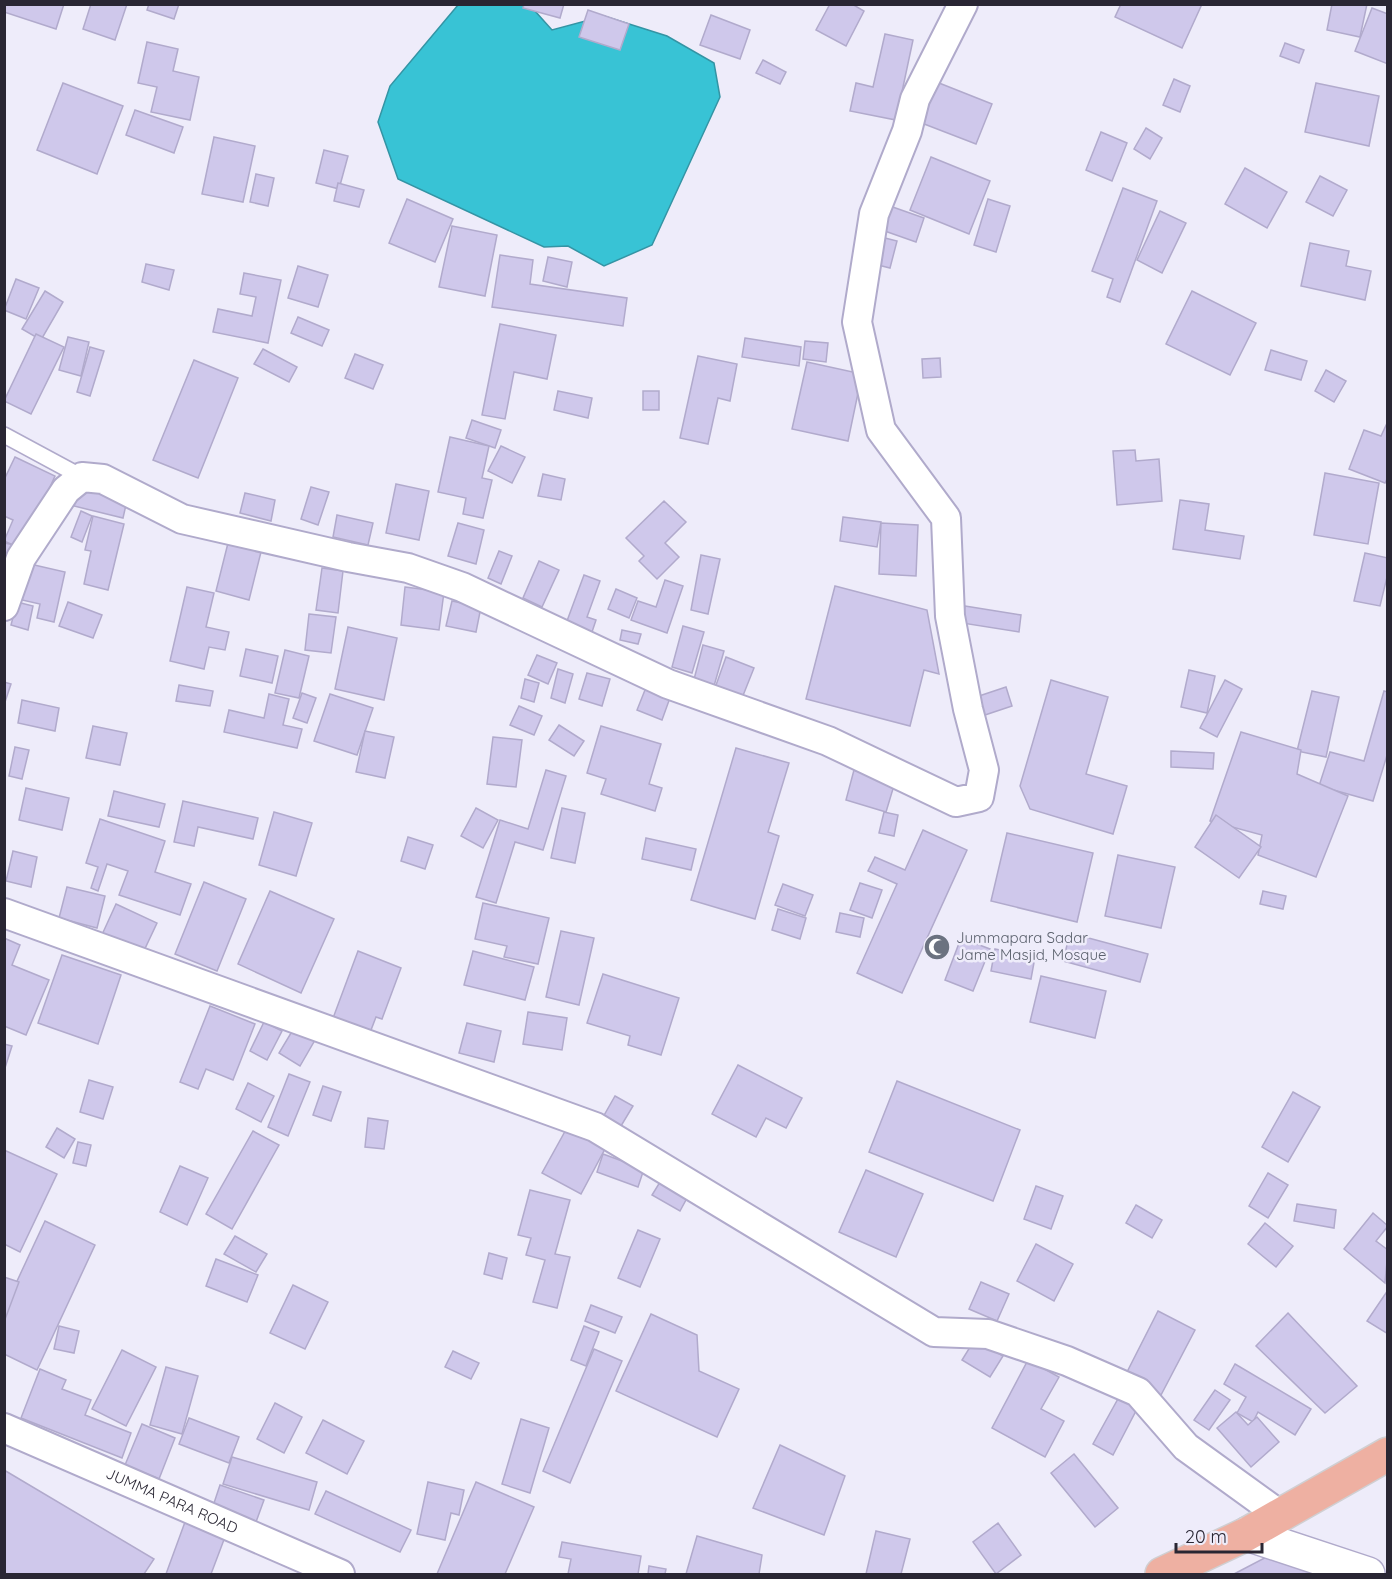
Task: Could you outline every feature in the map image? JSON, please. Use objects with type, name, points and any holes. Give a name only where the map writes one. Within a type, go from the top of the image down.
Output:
[{"type":"highway","points":[[1162,1575],[1247,1534],[1388,1454]]},
{"type":"street","points":[[4,606],[21,558],[66,490],[82,477],[103,479],[182,519],[348,557],[408,568],[462,587],[668,684],[828,741],[956,802],[979,797],[984,770],[968,709],[950,616],[946,518],[881,430],[858,322],[874,214],[907,131],[915,99],[963,4]]},
{"type":"street","points":[[4,913],[595,1127],[933,1332],[988,1334],[1067,1361],[1138,1392],[1186,1448],[1280,1515]]},
{"type":"street","name":"JUMMA PARA ROAD","points":[[4,1428],[340,1575]]},
{"type":"street","points":[[1247,1534],[1368,1575]]},
{"type":"lane","points":[[4,435],[82,477]]},
{"type":"water","points":[[458,5],[522,5],[534,10],[552,30],[604,16],[667,36],[714,63],[720,97],[652,245],[604,266],[568,246],[544,247],[398,179],[378,122],[390,86]]},
{"type":"building","points":[[4,4],[64,4],[56,29],[4,12]]},
{"type":"building","points":[[91,4],[127,4],[115,40],[83,29]]},
{"type":"building","points":[[149,4],[179,4],[174,19],[147,10]]},
{"type":"building","points":[[524,4],[564,4],[560,18],[523,8]]},
{"type":"building","points":[[830,4],[852,4],[864,11],[846,46],[816,30]]},
{"type":"building","points":[[1121,4],[1202,4],[1182,48],[1115,17]]},
{"type":"building","points":[[1332,4],[1367,4],[1360,37],[1327,30]]},
{"type":"building","points":[[1372,8],[1388,14],[1388,64],[1355,51]]},
{"type":"building","points":[[588,10],[629,24],[620,50],[579,37]]},
{"type":"building","points":[[711,15],[750,30],[740,59],[700,45]]},
{"type":"building","points":[[885,34],[913,40],[896,120],[850,111],[856,83],[873,87]]},
{"type":"building","points":[[147,42],[178,49],[173,71],[199,77],[190,120],[151,112],[157,87],[138,83]]},
{"type":"building","points":[[1285,43],[1304,50],[1299,63],[1280,56]]},
{"type":"building","points":[[763,60],[786,72],[780,84],[756,73]]},
{"type":"building","points":[[1174,79],[1190,86],[1180,112],[1163,105]]},
{"type":"building","points":[[934,81],[992,104],[976,144],[919,122]]},
{"type":"building","points":[[63,83],[123,106],[97,174],[37,150]]},
{"type":"building","points":[[1316,83],[1379,96],[1369,146],[1305,132]]},
{"type":"building","points":[[135,110],[183,127],[174,153],[126,135]]},
{"type":"building","points":[[1146,128],[1162,138],[1150,159],[1134,149]]},
{"type":"building","points":[[1101,132],[1127,143],[1112,181],[1086,170]]},
{"type":"building","points":[[214,137],[255,146],[243,202],[202,194]]},
{"type":"building","points":[[324,150],[348,156],[339,189],[316,183]]},
{"type":"building","points":[[931,157],[990,181],[969,234],[910,210]]},
{"type":"building","points":[[1245,168],[1287,192],[1267,228],[1225,204]]},
{"type":"building","points":[[256,174],[274,178],[268,206],[250,202]]},
{"type":"building","points":[[1320,176],[1347,190],[1333,216],[1306,202]]},
{"type":"building","points":[[338,183],[364,190],[359,207],[334,201]]},
{"type":"building","points":[[1123,188],[1157,201],[1120,302],[1107,297],[1113,279],[1092,271]]},
{"type":"building","points":[[407,199],[453,219],[435,262],[389,243]]},
{"type":"building","points":[[988,199],[1010,206],[996,252],[974,245]]},
{"type":"building","points":[[887,205],[924,218],[916,242],[879,229]]},
{"type":"building","points":[[1160,211],[1186,223],[1162,273],[1137,260]]},
{"type":"building","points":[[452,226],[497,235],[485,296],[439,287]]},
{"type":"building","points":[[881,237],[897,241],[890,268],[874,264]]},
{"type":"building","points":[[1310,243],[1349,251],[1346,266],[1371,271],[1365,300],[1301,286]]},
{"type":"building","points":[[500,255],[533,260],[530,284],[627,298],[623,326],[492,307]]},
{"type":"building","points":[[548,257],[572,262],[567,287],[543,281]]},
{"type":"building","points":[[146,264],[174,270],[169,290],[142,282]]},
{"type":"building","points":[[298,266],[328,275],[318,307],[288,298]]},
{"type":"building","points":[[244,273],[281,280],[268,343],[213,332],[218,309],[252,316],[256,297],[240,294]]},
{"type":"building","points":[[16,279],[39,288],[26,319],[4,310]]},
{"type":"building","points":[[45,291],[63,302],[41,340],[22,329]]},
{"type":"building","points":[[1192,291],[1256,323],[1230,375],[1166,344]]},
{"type":"building","points":[[298,317],[329,330],[322,346],[291,333]]},
{"type":"building","points":[[500,324],[556,335],[547,379],[514,372],[505,419],[482,415]]},
{"type":"building","points":[[36,334],[64,347],[31,414],[4,401]]},
{"type":"building","points":[[68,337],[89,342],[81,376],[59,370]]},
{"type":"building","points":[[745,338],[801,347],[799,366],[742,357]]},
{"type":"building","points":[[805,341],[828,343],[826,362],[803,359]]},
{"type":"building","points":[[90,347],[104,351],[90,396],[77,392]]},
{"type":"building","points":[[263,349],[297,367],[289,382],[254,364]]},
{"type":"building","points":[[1271,350],[1307,361],[1301,380],[1265,370]]},
{"type":"building","points":[[355,354],[383,365],[373,389],[345,378]]},
{"type":"building","points":[[698,356],[737,364],[730,401],[718,398],[708,444],[680,438]]},
{"type":"building","points":[[940,358],[941,377],[923,378],[922,359]]},
{"type":"building","points":[[194,360],[238,378],[198,478],[153,460]]},
{"type":"building","points":[[807,362],[862,374],[848,441],[792,429]]},
{"type":"building","points":[[1326,370],[1346,381],[1334,402],[1315,391]]},
{"type":"building","points":[[558,391],[592,398],[588,418],[554,410]]},
{"type":"building","points":[[643,391],[659,391],[659,410],[643,410]]},
{"type":"building","points":[[472,420],[501,430],[495,448],[466,438]]},
{"type":"building","points":[[1388,421],[1388,477],[1385,483],[1349,469],[1364,430],[1381,436]]},
{"type":"building","points":[[450,437],[489,446],[482,478],[492,480],[483,518],[463,514],[466,498],[438,492]]},
{"type":"building","points":[[501,446],[525,457],[512,483],[488,471]]},
{"type":"building","points":[[1135,450],[1136,461],[1159,459],[1162,501],[1117,505],[1113,451]]},
{"type":"building","points":[[15,457],[55,476],[22,549],[4,541],[13,520],[4,516],[4,480]]},
{"type":"building","points":[[1325,473],[1379,483],[1368,544],[1314,535]]},
{"type":"building","points":[[543,474],[565,479],[561,500],[538,496]]},
{"type":"building","points":[[79,484],[128,496],[123,518],[74,506]]},
{"type":"building","points":[[396,484],[429,491],[419,540],[386,533]]},
{"type":"building","points":[[311,487],[329,492],[318,525],[301,519]]},
{"type":"building","points":[[245,493],[275,500],[271,521],[240,513]]},
{"type":"building","points":[[1180,500],[1209,504],[1205,530],[1244,536],[1240,559],[1173,549]]},
{"type":"building","points":[[664,501],[686,522],[665,543],[679,557],[657,579],[639,561],[644,556],[626,538]]},
{"type":"building","points":[[81,511],[92,516],[82,542],[71,537]]},
{"type":"building","points":[[337,515],[373,523],[368,545],[333,537]]},
{"type":"building","points":[[93,516],[124,524],[108,590],[84,584],[91,551],[85,550]]},
{"type":"building","points":[[843,517],[881,522],[877,547],[840,541]]},
{"type":"building","points":[[458,523],[484,530],[476,564],[448,556]]},
{"type":"building","points":[[881,523],[918,525],[916,576],[879,574]]},
{"type":"building","points":[[229,539],[262,548],[249,600],[216,591]]},
{"type":"building","points":[[4,543],[15,545],[4,568]]},
{"type":"building","points":[[499,551],[512,556],[501,584],[488,578]]},
{"type":"building","points":[[1365,553],[1388,558],[1388,573],[1380,606],[1354,601]]},
{"type":"building","points":[[701,555],[720,559],[708,614],[691,610]]},
{"type":"building","points":[[539,561],[559,570],[542,607],[523,598]]},
{"type":"building","points":[[30,564],[65,572],[54,622],[37,618],[40,604],[22,600]]},
{"type":"building","points":[[322,568],[343,571],[338,613],[316,610]]},
{"type":"building","points":[[584,575],[600,581],[587,617],[596,620],[590,638],[564,629]]},
{"type":"building","points":[[665,580],[683,586],[667,633],[631,620],[638,601],[656,607]]},
{"type":"building","points":[[835,586],[927,610],[939,674],[924,670],[910,726],[806,699]]},
{"type":"building","points":[[187,587],[214,593],[206,627],[229,632],[225,650],[209,647],[204,669],[170,661]]},
{"type":"building","points":[[405,587],[444,592],[439,630],[401,625]]},
{"type":"building","points":[[616,589],[637,598],[629,618],[608,609]]},
{"type":"building","points":[[452,601],[481,607],[476,632],[446,626]]},
{"type":"building","points":[[17,602],[33,606],[28,630],[11,625]]},
{"type":"building","points":[[68,602],[102,615],[93,638],[59,626]]},
{"type":"building","points":[[965,606],[1021,615],[1019,632],[962,623]]},
{"type":"building","points":[[309,614],[336,617],[331,653],[305,650]]},
{"type":"building","points":[[683,626],[704,632],[692,673],[672,667]]},
{"type":"building","points":[[348,627],[397,638],[384,700],[335,689]]},
{"type":"building","points":[[622,630],[641,634],[638,644],[620,640]]},
{"type":"building","points":[[703,645],[724,651],[712,693],[692,687]]},
{"type":"building","points":[[246,649],[278,656],[272,683],[240,676]]},
{"type":"building","points":[[285,650],[309,656],[299,698],[275,693]]},
{"type":"building","points":[[537,655],[557,663],[548,684],[528,675]]},
{"type":"building","points":[[726,657],[754,668],[742,698],[715,688]]},
{"type":"building","points":[[558,669],[573,674],[565,703],[551,698]]},
{"type":"building","points":[[1189,670],[1215,676],[1207,713],[1181,707]]},
{"type":"building","points":[[587,673],[610,679],[602,706],[579,699]]},
{"type":"building","points":[[525,679],[539,683],[534,702],[521,698]]},
{"type":"building","points":[[1051,680],[1108,697],[1086,774],[1127,786],[1113,834],[1030,809],[1020,786]]},
{"type":"building","points":[[1225,680],[1242,689],[1217,737],[1200,728]]},
{"type":"building","points":[[4,682],[11,684],[4,705]]},
{"type":"building","points":[[179,685],[213,691],[210,706],[176,701]]},
{"type":"building","points":[[647,685],[671,695],[662,720],[637,710]]},
{"type":"building","points":[[1006,687],[1012,706],[973,719],[967,700]]},
{"type":"building","points":[[1312,691],[1339,697],[1326,757],[1297,751]]},
{"type":"building","points":[[1384,691],[1388,692],[1388,752],[1373,801],[1319,786],[1330,752],[1364,761]]},
{"type":"building","points":[[302,693],[316,698],[307,723],[293,718]]},
{"type":"building","points":[[269,694],[289,699],[283,725],[302,729],[297,748],[224,732],[229,710],[264,718]]},
{"type":"building","points":[[330,694],[373,708],[357,755],[314,741]]},
{"type":"building","points":[[22,700],[59,708],[55,731],[18,723]]},
{"type":"building","points":[[519,706],[542,716],[534,735],[510,725]]},
{"type":"building","points":[[559,725],[584,741],[574,756],[549,740]]},
{"type":"building","points":[[93,726],[127,733],[120,765],[86,758]]},
{"type":"building","points":[[601,726],[661,744],[649,784],[662,788],[655,811],[601,794],[606,779],[587,773]]},
{"type":"building","points":[[365,731],[394,737],[385,778],[356,772]]},
{"type":"building","points":[[1241,732],[1301,750],[1297,774],[1348,796],[1316,877],[1258,855],[1262,835],[1210,821]]},
{"type":"building","points":[[493,737],[522,740],[516,787],[487,784]]},
{"type":"building","points":[[15,747],[29,750],[22,779],[9,776]]},
{"type":"building","points":[[736,748],[789,763],[768,832],[779,836],[755,919],[691,900]]},
{"type":"building","points":[[1171,751],[1214,753],[1213,769],[1171,767]]},
{"type":"building","points":[[546,770],[566,776],[543,850],[515,842],[496,903],[476,897],[500,820],[528,829]]},
{"type":"building","points":[[854,770],[895,782],[886,812],[846,800]]},
{"type":"building","points":[[26,788],[69,798],[62,830],[19,820]]},
{"type":"building","points":[[114,791],[165,804],[159,827],[108,816]]},
{"type":"building","points":[[183,801],[258,818],[253,839],[198,827],[194,846],[174,842]]},
{"type":"building","points":[[476,808],[498,820],[483,848],[461,836]]},
{"type":"building","points":[[562,808],[585,813],[575,863],[551,858]]},
{"type":"building","points":[[274,812],[312,823],[296,876],[259,865]]},
{"type":"building","points":[[884,812],[898,815],[894,836],[879,833]]},
{"type":"building","points":[[1216,815],[1261,847],[1239,878],[1195,847]]},
{"type":"building","points":[[100,819],[165,841],[155,872],[191,884],[180,915],[119,895],[128,871],[107,864],[98,891],[91,888],[98,867],[86,863]]},
{"type":"building","points":[[923,830],[967,850],[902,993],[857,973],[897,884],[868,871],[875,857],[905,870]]},
{"type":"building","points":[[1007,833],[1093,853],[1077,922],[991,901]]},
{"type":"building","points":[[408,837],[433,845],[425,869],[401,861]]},
{"type":"building","points":[[646,838],[696,849],[691,870],[642,859]]},
{"type":"building","points":[[13,851],[37,857],[31,887],[6,881]]},
{"type":"building","points":[[1118,855],[1175,867],[1161,928],[1105,916]]},
{"type":"building","points":[[204,882],[246,899],[217,971],[175,954]]},
{"type":"building","points":[[860,883],[882,890],[872,918],[850,910]]},
{"type":"building","points":[[783,884],[813,895],[805,916],[775,905]]},
{"type":"building","points":[[67,887],[105,896],[97,928],[59,918]]},
{"type":"building","points":[[270,891],[334,919],[301,993],[238,964]]},
{"type":"building","points":[[1263,891],[1286,896],[1283,909],[1260,904]]},
{"type":"building","points":[[483,903],[549,918],[538,964],[504,957],[507,946],[475,939]]},
{"type":"building","points":[[116,904],[157,923],[141,957],[100,939]]},
{"type":"building","points":[[778,909],[806,918],[800,939],[772,930]]},
{"type":"building","points":[[840,913],[864,918],[860,937],[836,932]]},
{"type":"building","points":[[561,931],[594,938],[579,1005],[546,997]]},
{"type":"building","points":[[1070,933],[1148,954],[1140,982],[1063,961]]},
{"type":"building","points":[[4,938],[20,945],[12,965],[49,980],[26,1035],[4,1026]]},
{"type":"building","points":[[961,938],[990,949],[973,991],[945,980]]},
{"type":"building","points":[[995,949],[1035,957],[1031,979],[991,971]]},
{"type":"building","points":[[358,951],[401,968],[382,1019],[376,1017],[363,1051],[326,1037]]},
{"type":"building","points":[[473,951],[534,967],[525,1000],[464,985]]},
{"type":"building","points":[[62,955],[121,975],[98,1044],[38,1023]]},
{"type":"building","points":[[603,974],[679,998],[661,1055],[628,1045],[630,1036],[587,1023]]},
{"type":"building","points":[[1041,976],[1106,991],[1095,1038],[1030,1022]]},
{"type":"building","points":[[210,1006],[255,1024],[233,1080],[206,1069],[198,1089],[180,1082]]},
{"type":"building","points":[[528,1012],[567,1018],[562,1050],[523,1044]]},
{"type":"building","points":[[264,1022],[282,1031],[267,1060],[250,1051]]},
{"type":"building","points":[[467,1023],[501,1031],[494,1062],[459,1053]]},
{"type":"building","points":[[294,1028],[315,1040],[300,1066],[279,1053]]},
{"type":"building","points":[[4,1044],[12,1046],[4,1071]]},
{"type":"building","points":[[738,1065],[802,1098],[786,1128],[766,1118],[756,1137],[712,1114]]},
{"type":"building","points":[[289,1074],[310,1082],[288,1136],[268,1127]]},
{"type":"building","points":[[89,1080],[113,1087],[103,1119],[80,1112]]},
{"type":"building","points":[[897,1081],[1020,1130],[993,1201],[869,1152]]},
{"type":"building","points":[[248,1083],[274,1096],[261,1122],[236,1109]]},
{"type":"building","points":[[323,1086],[341,1092],[331,1121],[313,1115]]},
{"type":"building","points":[[1293,1092],[1320,1107],[1288,1162],[1262,1147]]},
{"type":"building","points":[[615,1096],[633,1106],[615,1136],[598,1126]]},
{"type":"building","points":[[368,1118],[388,1121],[384,1149],[365,1147]]},
{"type":"building","points":[[568,1126],[606,1147],[581,1194],[542,1173]]},
{"type":"building","points":[[57,1128],[75,1139],[64,1158],[46,1147]]},
{"type":"building","points":[[253,1131],[279,1145],[232,1229],[206,1214]]},
{"type":"building","points":[[78,1142],[91,1145],[86,1166],[73,1163]]},
{"type":"building","points":[[4,1150],[57,1174],[20,1252],[4,1244]]},
{"type":"building","points":[[603,1154],[644,1169],[638,1187],[597,1172]]},
{"type":"building","points":[[180,1166],[208,1178],[187,1225],[160,1212]]},
{"type":"building","points":[[866,1170],[923,1194],[896,1257],[839,1232]]},
{"type":"building","points":[[1268,1173],[1288,1185],[1268,1218],[1249,1206]]},
{"type":"building","points":[[660,1182],[687,1198],[680,1211],[652,1195]]},
{"type":"building","points":[[1036,1186],[1063,1196],[1051,1229],[1024,1219]]},
{"type":"building","points":[[530,1190],[570,1200],[555,1254],[570,1257],[557,1308],[533,1302],[545,1260],[526,1255],[531,1238],[518,1235]]},
{"type":"building","points":[[1297,1204],[1336,1210],[1334,1228],[1294,1221]]},
{"type":"building","points":[[1136,1205],[1162,1220],[1152,1238],[1126,1223]]},
{"type":"building","points":[[1373,1213],[1388,1226],[1376,1241],[1388,1250],[1385,1283],[1344,1249]]},
{"type":"building","points":[[45,1221],[95,1245],[37,1370],[4,1354],[4,1309]]},
{"type":"building","points":[[1265,1223],[1293,1246],[1276,1267],[1248,1244]]},
{"type":"building","points":[[638,1230],[660,1239],[640,1287],[618,1278]]},
{"type":"building","points":[[235,1236],[267,1254],[256,1272],[224,1254]]},
{"type":"building","points":[[1036,1244],[1073,1264],[1054,1301],[1017,1281]]},
{"type":"building","points":[[489,1253],[507,1258],[502,1279],[484,1274]]},
{"type":"building","points":[[216,1259],[258,1275],[247,1302],[206,1286]]},
{"type":"building","points":[[4,1277],[19,1282],[4,1322]]},
{"type":"building","points":[[981,1282],[1009,1294],[997,1321],[969,1309]]},
{"type":"building","points":[[293,1285],[328,1302],[305,1349],[270,1333]]},
{"type":"building","points":[[1388,1290],[1388,1334],[1367,1321]]},
{"type":"building","points":[[591,1305],[622,1317],[615,1333],[585,1321]]},
{"type":"building","points":[[1158,1311],[1195,1330],[1161,1395],[1125,1376]]},
{"type":"building","points":[[1288,1313],[1357,1386],[1325,1413],[1256,1346]]},
{"type":"building","points":[[651,1314],[697,1335],[699,1371],[739,1389],[717,1437],[616,1391]]},
{"type":"building","points":[[59,1326],[79,1331],[74,1353],[54,1349]]},
{"type":"building","points":[[584,1326],[599,1332],[586,1366],[571,1360]]},
{"type":"building","points":[[975,1339],[1003,1356],[990,1377],[962,1360]]},
{"type":"building","points":[[594,1349],[622,1361],[570,1483],[543,1471]]},
{"type":"building","points":[[122,1350],[156,1367],[126,1426],[92,1409]]},
{"type":"building","points":[[453,1351],[479,1363],[471,1379],[445,1367]]},
{"type":"building","points":[[1028,1360],[1059,1377],[1041,1409],[1064,1421],[1045,1457],[992,1428]]},
{"type":"building","points":[[1235,1364],[1311,1409],[1295,1435],[1258,1412],[1253,1422],[1237,1413],[1246,1397],[1224,1384]]},
{"type":"building","points":[[166,1367],[198,1376],[182,1434],[150,1425]]},
{"type":"building","points":[[40,1369],[66,1380],[62,1389],[91,1400],[85,1415],[131,1433],[122,1458],[21,1418]]},
{"type":"building","points":[[1215,1390],[1230,1400],[1209,1430],[1194,1420]]},
{"type":"building","points":[[1119,1397],[1138,1407],[1113,1455],[1093,1444]]},
{"type":"building","points":[[275,1403],[302,1417],[284,1453],[257,1439]]},
{"type":"building","points":[[1236,1412],[1248,1425],[1257,1417],[1279,1442],[1251,1467],[1217,1428]]},
{"type":"building","points":[[189,1418],[239,1437],[229,1463],[179,1444]]},
{"type":"building","points":[[521,1419],[549,1428],[530,1493],[502,1484]]},
{"type":"building","points":[[323,1420],[364,1441],[347,1474],[306,1453]]},
{"type":"building","points":[[142,1424],[175,1438],[159,1479],[125,1465]]},
{"type":"building","points":[[780,1445],[845,1476],[824,1535],[753,1508]]},
{"type":"building","points":[[1074,1454],[1118,1508],[1095,1527],[1051,1473]]},
{"type":"building","points":[[232,1457],[317,1482],[309,1510],[223,1484]]},
{"type":"building","points":[[4,1470],[154,1559],[144,1574],[4,1574]]},
{"type":"building","points":[[428,1482],[464,1490],[459,1515],[451,1513],[445,1540],[417,1534]]},
{"type":"building","points":[[476,1482],[534,1507],[505,1574],[437,1574]]},
{"type":"building","points":[[220,1485],[264,1500],[256,1522],[213,1506]]},
{"type":"building","points":[[326,1491],[411,1530],[400,1552],[315,1514]]},
{"type":"building","points":[[185,1522],[225,1537],[211,1574],[166,1574]]},
{"type":"building","points":[[998,1523],[1021,1555],[996,1574],[973,1542]]},
{"type":"building","points":[[876,1531],[910,1539],[901,1574],[866,1574]]},
{"type":"building","points":[[697,1536],[762,1555],[759,1574],[686,1574]]},
{"type":"building","points":[[562,1542],[641,1556],[638,1574],[568,1574],[571,1559],[559,1557]]},
{"type":"building","points":[[1274,1553],[1339,1574],[1234,1574]]},
{"type":"building","points":[[649,1566],[666,1569],[665,1574],[648,1574]]},
{"type":"place","name":"Jummapara Sadar Jame Masjid, Mosque","points":[[937,947]]}]
